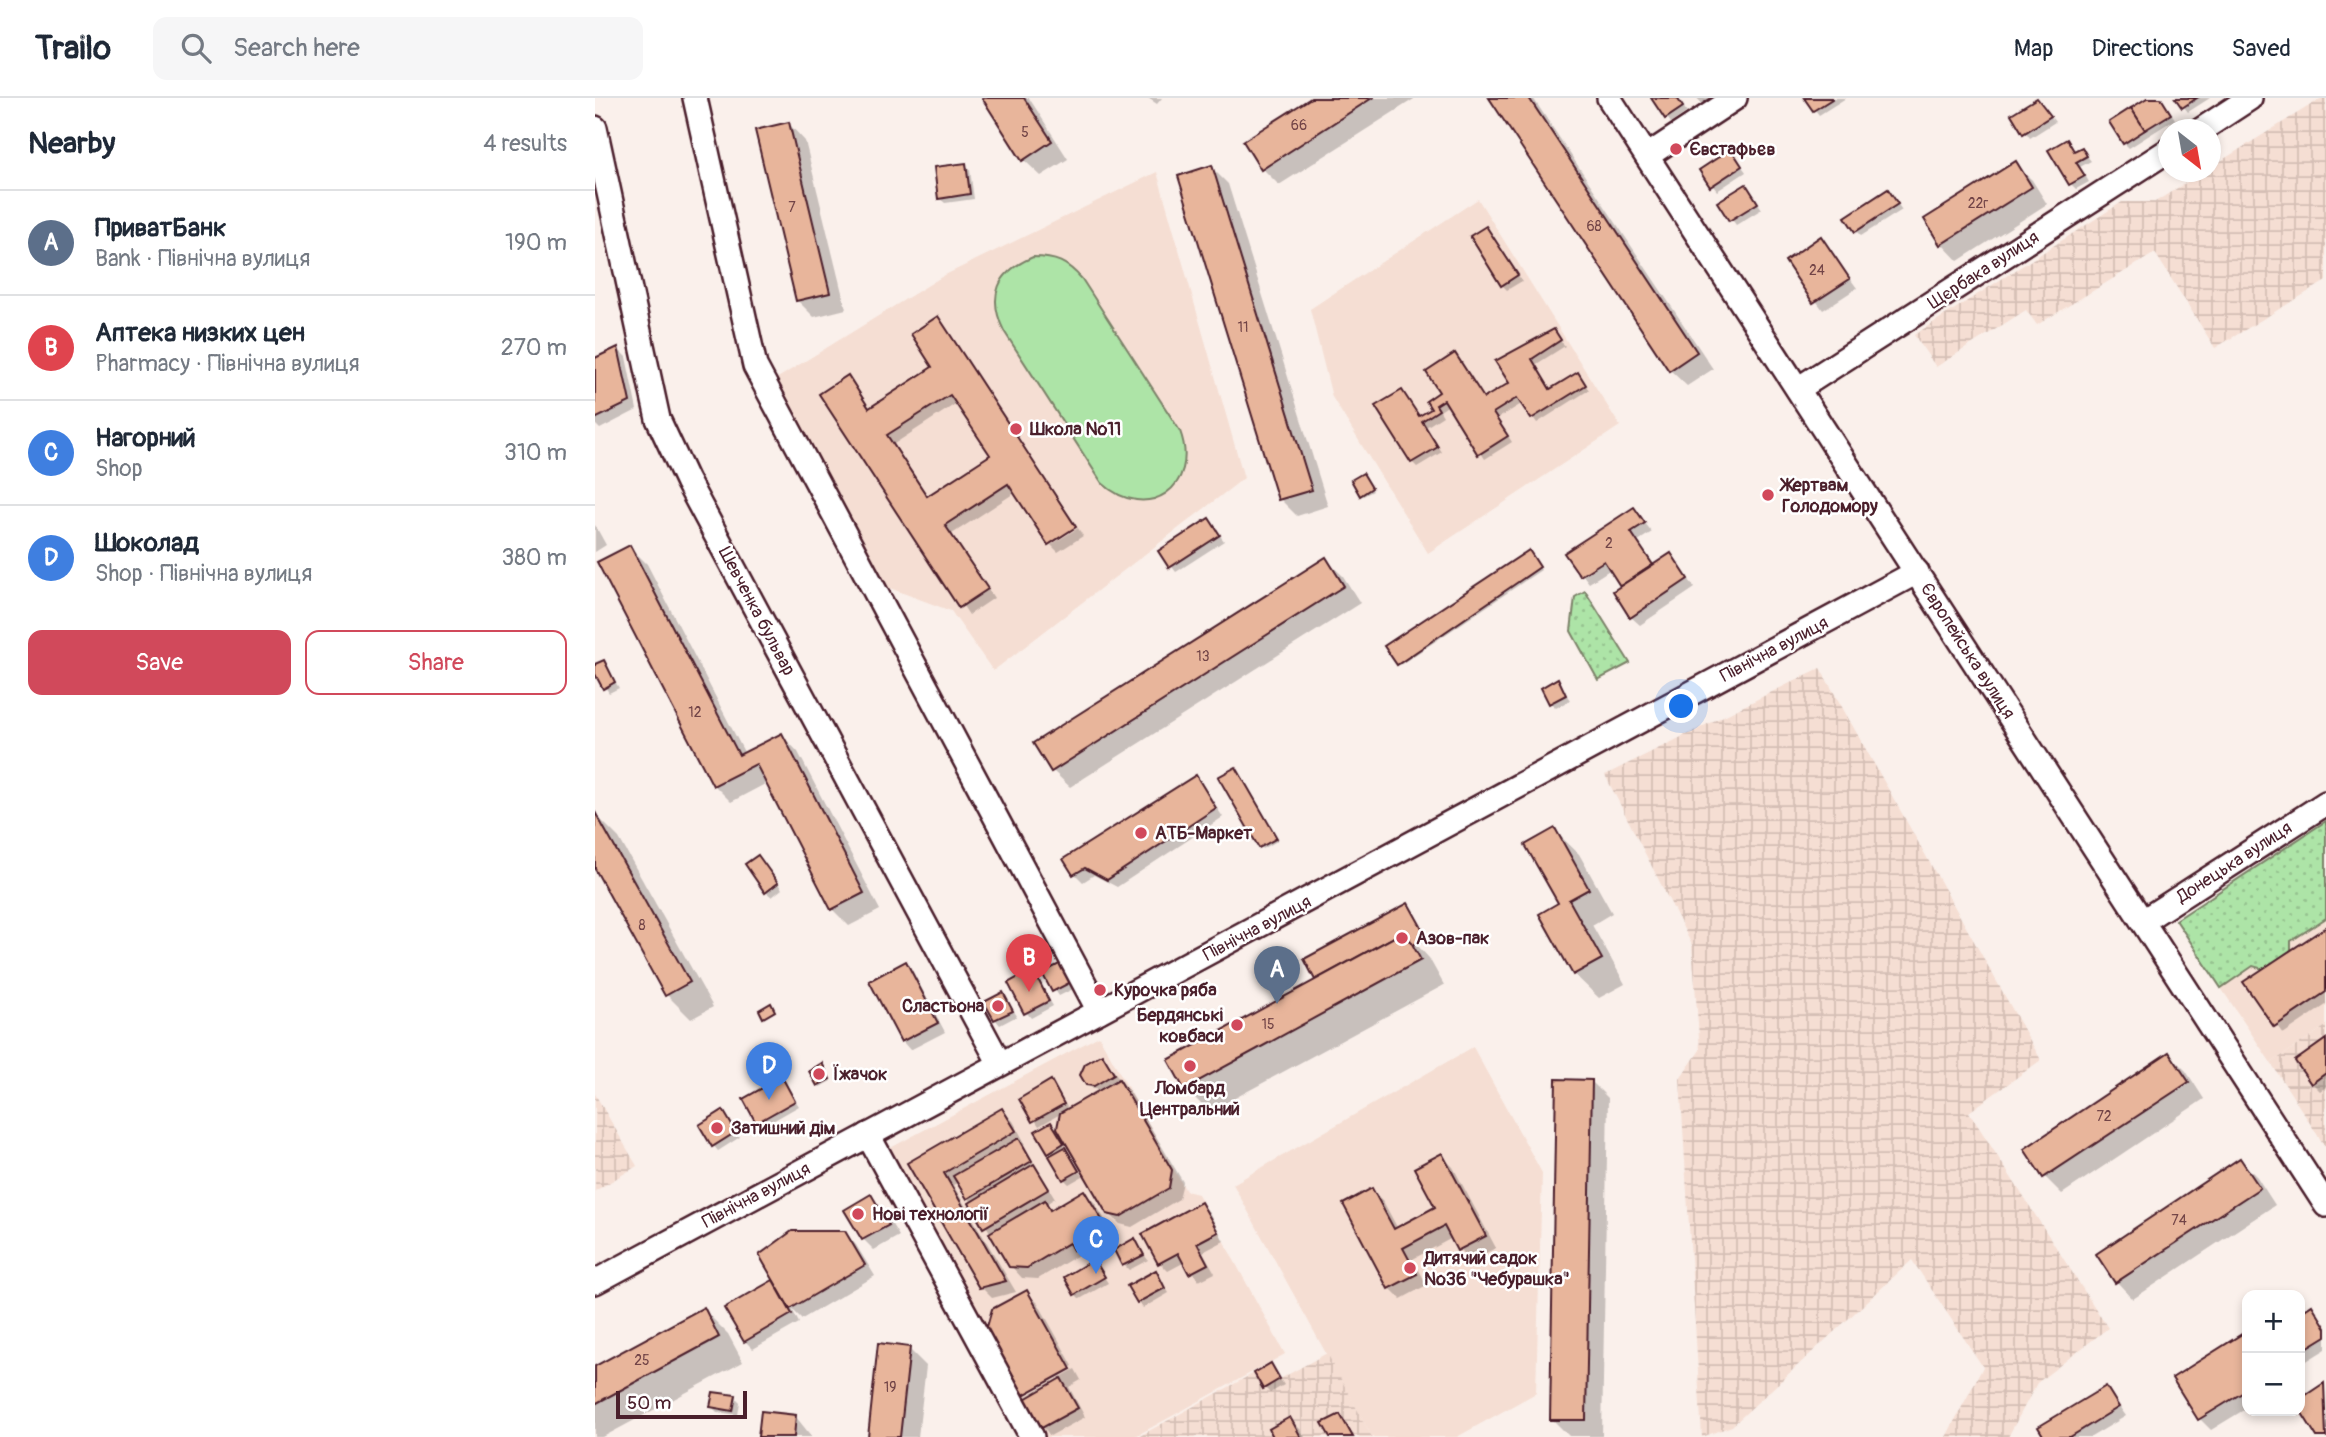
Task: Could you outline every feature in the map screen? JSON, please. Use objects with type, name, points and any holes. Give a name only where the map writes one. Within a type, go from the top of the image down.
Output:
[{"type":"street","points":[[695,98],[755,366],[1099,1011]]},
{"type":"street","name":"Європейська вулиця","points":[[1609,98],[2326,1205]]},
{"type":"street","points":[[1647,156],[1735,98]]},
{"type":"street","points":[[2218,119],[2250,98]]},
{"type":"street","name":"Шевченка бульвар","points":[[595,128],[658,419],[687,481],[1000,1064]]},
{"type":"street","name":"Щєрбака вулиця","points":[[1798,389],[2158,156]]},
{"type":"street","name":"Північна вулиця","points":[[595,1282],[1917,572]]},
{"type":"street","name":"Донецька вулиця","points":[[2143,921],[2326,803]]},
{"type":"street","points":[[869,1135],[1032,1437]]},
{"type":"shaded area","points":[[2326,98],[2326,281],[2215,348],[2155,253],[2037,325],[2026,310],[1936,367],[1914,335],[2122,202],[2155,202],[2187,182],[2221,182],[2221,161]]},
{"type":"shaded area","name":"Школа №11","points":[[1157,172],[1244,478],[993,671],[951,611],[887,587],[776,379],[943,276]]},
{"type":"shaded area","points":[[1478,199],[1620,426],[1428,553],[1332,397],[1310,309]]},
{"type":"shaded area","points":[[1820,668],[2041,1060],[1969,1112],[2108,1328],[2037,1383],[2008,1437],[1946,1437],[1983,1367],[1912,1260],[1732,1426],[1702,1437],[1680,1079],[1700,1050],[1692,945],[1605,775]]},
{"type":"shaded area","points":[[2326,918],[2326,1026],[2271,1063],[2221,988]]},
{"type":"shaded area","points":[[2326,1026],[2326,1148],[2271,1063]]},
{"type":"shaded area","points":[[1099,1036],[1186,1191],[1198,1194],[1285,1354],[1134,1437],[1041,1437],[883,1152]]},
{"type":"shaded area","name":"Дитячий садок №36 \"Чебурашка\"","points":[[1473,1047],[1542,1173],[1536,1393],[1457,1437],[1372,1437],[1233,1184]]},
{"type":"shaded area","points":[[595,1094],[637,1166],[595,1191]]},
{"type":"shaded area","points":[[1327,1353],[1372,1437],[1138,1437],[1254,1373],[1280,1379]]},
{"type":"green space","points":[[1033,257],[1061,262],[1082,279],[1180,431],[1185,451],[1183,469],[1176,483],[1166,493],[1152,499],[1136,500],[1119,495],[1102,483],[1004,331],[996,307],[999,286],[1011,270]]},
{"type":"green space","points":[[1585,591],[1630,663],[1598,680],[1571,631],[1575,597]]},
{"type":"green space","points":[[2326,821],[2326,918],[2291,941],[2291,950],[2263,969],[2253,966],[2221,988],[2176,920]]},
{"type":"building","points":[[982,98],[1024,98],[1052,141],[1022,161]]},
{"type":"building","points":[[1311,98],[1372,98],[1261,170],[1243,141]]},
{"type":"building","points":[[1489,98],[1529,98],[1697,352],[1669,371]]},
{"type":"building","points":[[1651,98],[1677,98],[1683,107],[1665,119]]},
{"type":"building","points":[[1804,98],[1832,98],[1832,99],[1813,111]]},
{"type":"building","points":[[2037,98],[2051,116],[2023,134],[2011,114]]},
{"type":"building","points":[[2147,98],[2161,98],[2171,114],[2158,119],[2158,122],[2145,130],[2131,108]]},
{"type":"building","points":[[2175,98],[2197,98],[2182,108]]},
{"type":"building","points":[[2131,108],[2145,130],[2123,144],[2109,122]]},
{"type":"building","points":[[789,122],[830,293],[796,301],[755,130]]},
{"type":"building","points":[[2067,139],[2074,151],[2082,147],[2087,156],[2076,162],[2085,176],[2069,185],[2048,150]]},
{"type":"building","points":[[1731,149],[1742,166],[1710,187],[1699,170]]},
{"type":"building","points":[[2016,161],[2032,187],[1940,245],[1924,219]]},
{"type":"building","points":[[966,163],[970,194],[938,199],[934,167]]},
{"type":"building","points":[[1212,165],[1312,490],[1278,500],[1178,176]]},
{"type":"building","points":[[1746,184],[1758,203],[1729,221],[1717,202]]},
{"type":"building","points":[[1888,189],[1898,204],[1855,232],[1845,217]]},
{"type":"building","points":[[1486,226],[1518,275],[1501,286],[1470,236]]},
{"type":"building","points":[[1821,236],[1850,279],[1813,303],[1785,261]]},
{"type":"building","points":[[938,316],[1076,527],[1048,545],[1008,484],[945,525],[988,589],[959,608],[819,394],[848,375],[869,408],[932,367],[911,334]],"holes":[[[950,395],[990,455],[927,496],[887,435]]]},
{"type":"building","points":[[1554,329],[1561,340],[1532,359],[1550,389],[1578,372],[1586,385],[1531,419],[1517,398],[1493,413],[1508,436],[1478,455],[1444,400],[1436,405],[1439,410],[1422,421],[1438,447],[1411,463],[1375,406],[1402,390],[1419,416],[1431,409],[1426,401],[1439,392],[1426,372],[1455,353],[1484,398],[1509,383],[1495,361]]},
{"type":"building","points":[[618,347],[630,402],[595,419],[595,358]]},
{"type":"building","points":[[1363,473],[1372,488],[1360,496],[1351,480]]},
{"type":"building","points":[[1634,507],[1645,523],[1631,532],[1653,565],[1620,586],[1604,561],[1580,576],[1564,553]]},
{"type":"building","points":[[1209,518],[1220,535],[1169,568],[1158,551]]},
{"type":"building","points":[[630,545],[739,755],[782,733],[864,893],[831,910],[756,764],[713,786],[597,562]]},
{"type":"building","points":[[1529,550],[1540,567],[1397,665],[1384,646]]},
{"type":"building","points":[[1671,553],[1688,579],[1630,618],[1613,591]]},
{"type":"building","points":[[1326,557],[1344,586],[1051,772],[1033,743]]},
{"type":"building","points":[[604,660],[615,682],[603,689],[595,674],[595,664]]},
{"type":"building","points":[[1558,678],[1566,695],[1549,704],[1541,688]]},
{"type":"building","points":[[1236,767],[1277,838],[1259,848],[1218,777]]},
{"type":"building","name":"АТБ-Маркет","points":[[1196,775],[1216,808],[1107,880],[1085,868],[1073,875],[1063,859]]},
{"type":"building","points":[[595,812],[690,982],[665,996],[595,869]]},
{"type":"building","points":[[1555,828],[1589,889],[1569,900],[1602,959],[1573,975],[1539,914],[1558,903],[1525,845]]},
{"type":"building","points":[[758,855],[778,883],[765,893],[745,864]]},
{"type":"building","points":[[1408,903],[1427,937],[1413,945],[1405,931],[1315,980],[1304,959]]},
{"type":"building","points":[[2326,927],[2326,992],[2274,1027],[2243,982]]},
{"type":"building","points":[[1405,931],[1421,960],[1184,1089],[1168,1060]]},
{"type":"building","points":[[906,961],[938,1023],[901,1042],[869,981]]},
{"type":"building","points":[[1065,961],[1075,980],[1052,992],[1042,973]]},
{"type":"building","points":[[1033,969],[1049,1001],[1024,1014],[1008,983]]},
{"type":"building","name":"Сластьона","points":[[1003,992],[1013,1011],[994,1020],[984,1002]]},
{"type":"building","points":[[771,1003],[775,1011],[763,1018],[759,1010]]},
{"type":"building","points":[[2326,1039],[2326,1073],[2311,1084],[2295,1061]]},
{"type":"building","points":[[2169,1052],[2189,1082],[2043,1178],[2024,1149]]},
{"type":"building","points":[[1102,1054],[1114,1074],[1094,1086],[1086,1085],[1080,1075],[1085,1064]]},
{"type":"building","points":[[822,1063],[830,1079],[817,1086],[809,1071]]},
{"type":"building","points":[[782,1077],[795,1101],[756,1123],[743,1099]]},
{"type":"building","points":[[1119,1079],[1172,1170],[1169,1188],[1120,1217],[1107,1214],[1057,1128],[1060,1113]]},
{"type":"building","points":[[1556,1079],[1592,1080],[1586,1420],[1550,1420]]},
{"type":"building","points":[[1051,1080],[1064,1104],[1032,1122],[1019,1099]]},
{"type":"building","points":[[1002,1108],[1016,1131],[944,1173],[1006,1281],[979,1288],[907,1163]]},
{"type":"building","name":"Затишний дім","points":[[723,1110],[736,1132],[712,1147],[699,1125]]},
{"type":"building","points":[[1051,1122],[1064,1143],[1048,1153],[1035,1131]]},
{"type":"building","points":[[1019,1138],[1032,1161],[967,1199],[953,1176]]},
{"type":"building","points":[[1065,1147],[1079,1171],[1063,1180],[1049,1156]]},
{"type":"building","points":[[1442,1153],[1486,1236],[1457,1251],[1444,1226],[1403,1248],[1417,1274],[1388,1289],[1343,1204],[1372,1188],[1394,1229],[1435,1207],[1414,1168]]},
{"type":"building","points":[[2240,1158],[2260,1188],[2115,1283],[2096,1254]]},
{"type":"building","points":[[1034,1164],[1049,1189],[983,1228],[969,1203]]},
{"type":"building","points":[[1084,1190],[1104,1223],[1096,1236],[1073,1250],[1069,1243],[1027,1268],[1009,1267],[989,1233],[1045,1200],[1050,1210]]},
{"type":"building","points":[[871,1194],[889,1225],[862,1240],[844,1210]]},
{"type":"building","points":[[1201,1202],[1218,1232],[1197,1243],[1208,1264],[1189,1274],[1178,1253],[1158,1264],[1142,1234]]},
{"type":"building","points":[[792,1231],[845,1231],[865,1265],[790,1309],[759,1255]]},
{"type":"building","points":[[1135,1238],[1144,1255],[1122,1266],[1114,1250]]},
{"type":"building","points":[[1094,1259],[1105,1277],[1074,1295],[1064,1277]]},
{"type":"building","points":[[1156,1270],[1165,1288],[1137,1303],[1127,1286]]},
{"type":"building","points":[[773,1280],[792,1314],[744,1342],[724,1308]]},
{"type":"building","points":[[1027,1290],[1071,1369],[1020,1397],[985,1334],[992,1309]]},
{"type":"building","points":[[2312,1305],[2326,1328],[2326,1336],[2305,1349],[2305,1310]]},
{"type":"building","points":[[704,1307],[719,1337],[595,1404],[595,1366]]},
{"type":"building","points":[[2242,1334],[2242,1393],[2198,1420],[2172,1378]]},
{"type":"building","points":[[878,1343],[910,1347],[900,1437],[868,1437]]},
{"type":"building","points":[[1271,1363],[1280,1379],[1263,1389],[1254,1373]]},
{"type":"building","points":[[1061,1378],[1078,1408],[1040,1429],[1023,1400]]},
{"type":"building","points":[[2324,1383],[2326,1437],[2317,1437],[2304,1416],[2305,1396]]},
{"type":"building","points":[[2106,1386],[2119,1407],[2070,1437],[2044,1437],[2038,1427]]},
{"type":"building","points":[[713,1392],[736,1395],[733,1411],[710,1407]]},
{"type":"building","points":[[761,1411],[796,1415],[794,1437],[758,1437]]},
{"type":"building","points":[[1340,1414],[1353,1437],[1330,1437],[1322,1423]]},
{"type":"building","points":[[1290,1417],[1301,1437],[1273,1437],[1269,1429]]},
{"type":"place","name":"Євстафьєв","points":[[1676,149]]},
{"type":"place","name":"Школа №11","points":[[1016,429]]},
{"type":"place","name":"Жертвам Голодомору","points":[[1768,495]]},
{"type":"place","name":"АТБ-Маркет","points":[[1141,833]]},
{"type":"place","name":"Азов-пак","points":[[1402,938]]},
{"type":"place","name":"Курочка ряба","points":[[1100,990]]},
{"type":"place","name":"Аптека низких цен","points":[[1029,992]]},
{"type":"place","name":"ПриватБанк","points":[[1277,1004]]},
{"type":"place","name":"Сластьона","points":[[998,1006]]},
{"type":"place","name":"Бердянські ковбаси","points":[[1237,1025]]},
{"type":"place","name":"Ломбард Центральний","points":[[1190,1066]]},
{"type":"place","name":"Їжачок","points":[[819,1074]]},
{"type":"place","name":"Шоколад","points":[[769,1100]]},
{"type":"place","name":"Затишний дім","points":[[717,1128]]},
{"type":"place","name":"Нові технології","points":[[858,1214]]},
{"type":"place","name":"Дитячий садок №36 \"Чебурашка\"","points":[[1410,1268]]},
{"type":"place","name":"Нагорний","points":[[1096,1274]]}]
